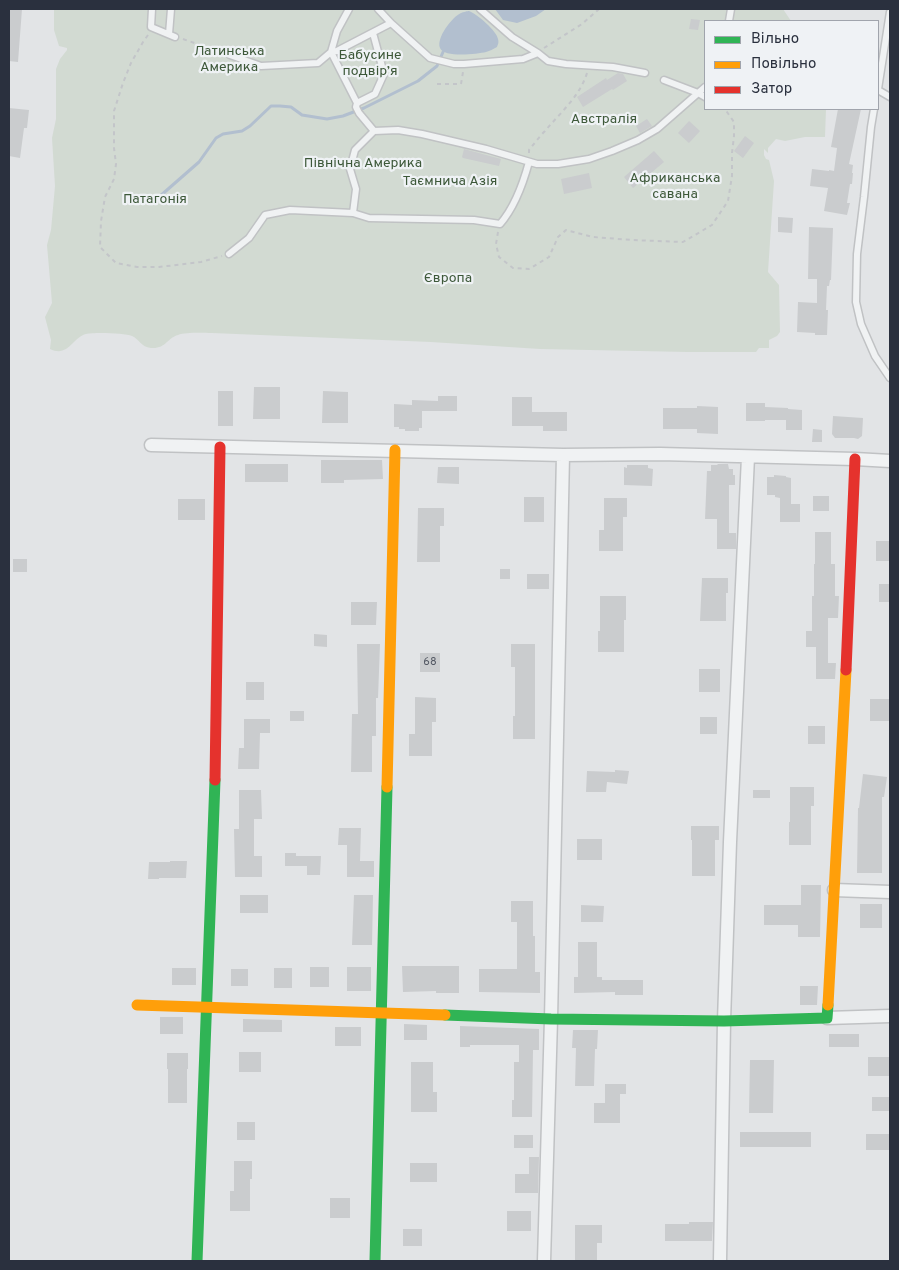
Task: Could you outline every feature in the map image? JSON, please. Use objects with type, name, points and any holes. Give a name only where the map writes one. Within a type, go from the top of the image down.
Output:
[{"type":"street","points":[[150,445],[563,455],[660,454],[890,461]]},
{"type":"street","points":[[197,1261],[216,770],[220,447]]},
{"type":"street","points":[[375,1261],[395,450]]},
{"type":"street","points":[[544,1261],[563,455]]},
{"type":"street","points":[[720,1261],[724,1021],[730,842],[748,457]]},
{"type":"street","points":[[827,1018],[847,661],[855,459]]},
{"type":"street","points":[[834,890],[890,892]]},
{"type":"street","points":[[137,1005],[551,1019],[724,1021],[890,1016]]},
{"type":"lane","points":[[152,9],[151,27],[172,35],[171,9]]},
{"type":"lane","points":[[349,9],[337,31],[331,52],[357,108],[374,131]]},
{"type":"lane","points":[[378,9],[430,58],[454,64],[464,64],[523,59],[538,53]]},
{"type":"lane","points":[[480,9],[512,37],[538,53],[548,62],[613,67],[645,73]]},
{"type":"lane","points":[[879,84],[890,12]]},
{"type":"lane","points":[[230,55],[261,66],[318,63],[331,52],[373,34],[391,23]]},
{"type":"lane","points":[[357,108],[375,94],[384,74],[373,34]]},
{"type":"lane","points":[[664,80],[704,96]]},
{"type":"lane","points":[[353,213],[356,189],[350,169],[352,159],[355,150],[374,131],[398,130],[422,134],[486,149],[537,164],[558,164],[589,159],[612,152],[638,140],[657,129],[704,88]]},
{"type":"lane","points":[[879,91],[890,97]]},
{"type":"lane","points":[[874,110],[857,254],[856,302],[861,324],[875,356],[890,378]]},
{"type":"lane","points":[[229,254],[249,238],[265,215],[290,210],[353,213],[369,218],[474,220],[500,224],[510,213],[524,180],[529,162]]},
{"type":"path","points":[[538,53],[546,45],[582,24],[599,9]]},
{"type":"path","points":[[154,28],[143,42],[131,63],[114,111],[116,164],[114,179],[106,197],[101,221],[100,247],[116,263],[138,267],[159,267],[201,262],[229,254]]},
{"type":"path","points":[[172,35],[230,55]]},
{"type":"path","points":[[437,84],[461,84],[464,64]]},
{"type":"path","points":[[529,162],[530,150],[563,112],[584,82],[589,66]]},
{"type":"path","points":[[500,224],[496,244],[499,257],[513,268],[529,269],[549,257],[558,237],[566,230],[593,237],[683,242],[712,225],[728,201],[732,176],[734,122],[724,110]]},
{"type":"green space","points":[[54,9],[783,9],[790,20],[704,20],[704,110],[826,110],[825,137],[805,137],[785,141],[776,139],[768,148],[768,153],[764,149],[764,155],[769,160],[774,181],[768,272],[779,285],[780,332],[769,340],[769,348],[759,348],[756,352],[540,349],[431,342],[199,333],[185,333],[174,336],[160,347],[151,348],[128,335],[90,333],[81,336],[61,351],[50,349],[51,340],[45,317],[52,303],[47,245],[51,230],[55,186],[52,138],[56,119],[56,69],[60,59],[67,50],[67,48],[59,46],[54,30]]},
{"type":"water","points":[[495,9],[546,9],[536,16],[517,23],[503,20]]},
{"type":"water","points":[[469,11],[481,19],[494,32],[498,40],[497,47],[486,52],[469,54],[454,54],[443,51],[439,44],[440,39],[449,23],[457,15]]},
{"type":"building","points":[[9,9],[22,9],[18,62],[9,61]]},
{"type":"building","points":[[691,19],[700,20],[698,30],[689,29]]},
{"type":"building","points":[[618,73],[623,74],[627,81],[583,107],[577,97],[606,78],[607,80]]},
{"type":"building","points":[[9,108],[29,110],[27,128],[24,128],[20,158],[9,156]]},
{"type":"building","points":[[838,110],[861,110],[849,164],[853,165],[853,173],[847,203],[850,203],[847,215],[824,211],[828,188],[810,186],[812,169],[834,171],[837,148],[831,147]]},
{"type":"building","points":[[647,119],[652,126],[640,133],[636,126]]},
{"type":"building","points":[[689,121],[700,131],[689,143],[678,133]]},
{"type":"building","points":[[745,136],[754,143],[743,158],[734,151]]},
{"type":"building","points":[[464,149],[501,159],[499,166],[463,158]]},
{"type":"building","points":[[654,151],[664,162],[633,188],[624,177]]},
{"type":"building","points":[[589,173],[592,188],[564,194],[561,179]]},
{"type":"building","points":[[778,217],[793,218],[792,233],[778,232]]},
{"type":"building","points":[[809,227],[833,228],[831,280],[829,286],[827,286],[827,335],[797,332],[798,302],[817,303],[817,279],[808,279]]},
{"type":"building","points":[[254,387],[280,387],[280,419],[253,419]]},
{"type":"building","points":[[218,391],[233,391],[233,426],[218,426]]},
{"type":"building","points":[[323,391],[348,392],[348,423],[322,423]]},
{"type":"building","points":[[438,396],[457,396],[457,411],[422,411],[422,428],[419,428],[419,431],[405,431],[405,429],[394,427],[394,404],[412,405],[412,400],[438,401]]},
{"type":"building","points":[[512,397],[532,397],[532,412],[567,412],[567,431],[543,431],[543,426],[512,426]]},
{"type":"building","points":[[746,403],[765,403],[765,407],[802,410],[802,430],[786,430],[786,420],[746,421]]},
{"type":"building","points":[[697,406],[718,407],[718,434],[697,433],[697,429],[663,429],[663,408],[697,408]]},
{"type":"building","points":[[833,416],[863,418],[862,436],[858,439],[835,438],[832,434]]},
{"type":"building","points":[[813,429],[822,430],[822,442],[812,442]]},
{"type":"building","points":[[321,460],[382,460],[383,479],[344,480],[344,483],[321,483]]},
{"type":"building","points":[[245,464],[288,464],[288,482],[245,482]]},
{"type":"building","points":[[728,464],[729,469],[733,469],[733,475],[735,475],[735,485],[729,485],[729,533],[736,533],[736,549],[717,549],[717,519],[705,519],[707,471],[711,471],[711,465]]},
{"type":"building","points":[[627,465],[648,465],[648,468],[653,469],[652,486],[624,485],[624,467],[627,468]]},
{"type":"building","points":[[438,467],[459,467],[459,484],[437,483]]},
{"type":"building","points":[[774,475],[791,478],[791,504],[800,504],[800,522],[780,522],[780,498],[775,497],[775,495],[767,495],[767,477],[774,477]]},
{"type":"building","points":[[813,496],[829,496],[829,511],[813,511]]},
{"type":"building","points":[[524,497],[544,497],[544,522],[524,522]]},
{"type":"building","points":[[604,498],[627,498],[627,517],[623,517],[623,551],[599,551],[599,530],[604,530]]},
{"type":"building","points":[[178,499],[205,499],[205,520],[178,520]]},
{"type":"building","points":[[418,508],[444,508],[444,526],[440,526],[440,562],[417,562]]},
{"type":"building","points":[[815,532],[831,532],[831,564],[835,564],[835,596],[839,596],[838,618],[828,618],[828,663],[836,663],[835,679],[816,679],[816,647],[806,647],[806,631],[812,631]]},
{"type":"building","points":[[876,541],[890,541],[890,561],[876,561]]},
{"type":"building","points":[[13,559],[27,559],[27,572],[13,572]]},
{"type":"building","points":[[500,569],[510,569],[510,579],[500,579]]},
{"type":"building","points":[[527,574],[549,574],[549,589],[527,589]]},
{"type":"building","points":[[702,578],[728,578],[726,621],[700,621]]},
{"type":"building","points":[[879,584],[890,584],[890,602],[879,602]]},
{"type":"building","points":[[600,596],[626,596],[624,652],[598,652]]},
{"type":"building","points":[[351,602],[377,602],[376,625],[351,625]]},
{"type":"building","points":[[314,634],[327,635],[327,647],[314,646]]},
{"type":"building","points":[[357,644],[380,644],[378,698],[376,698],[376,736],[372,736],[372,772],[351,772],[352,714],[358,714]]},
{"type":"building","points":[[511,644],[535,644],[535,739],[513,739],[515,667],[511,667]]},
{"type":"building","points":[[420,653],[440,653],[440,672],[420,672]]},
{"type":"building","points":[[699,669],[720,669],[720,692],[699,692]]},
{"type":"building","points":[[246,682],[264,682],[264,700],[246,700]]},
{"type":"building","points":[[415,697],[436,698],[436,722],[432,722],[432,756],[409,756],[409,734],[415,734]]},
{"type":"building","points":[[870,699],[890,699],[890,721],[870,721]]},
{"type":"building","points":[[290,711],[304,711],[304,721],[290,721]]},
{"type":"building","points":[[700,717],[717,717],[717,734],[700,734]]},
{"type":"building","points":[[244,719],[270,719],[270,733],[260,733],[259,769],[238,769],[239,748],[244,748]]},
{"type":"building","points":[[808,726],[825,726],[825,744],[808,744]]},
{"type":"building","points":[[615,770],[629,771],[627,784],[607,782],[606,792],[586,792],[587,771],[615,772]]},
{"type":"building","points":[[863,774],[887,777],[884,797],[882,797],[882,873],[857,873],[858,808]]},
{"type":"building","points":[[790,787],[814,787],[814,806],[811,806],[811,845],[789,845]]},
{"type":"building","points":[[239,790],[261,790],[262,819],[254,819],[254,856],[262,856],[262,877],[235,877],[234,829],[239,829]]},
{"type":"building","points":[[753,790],[770,790],[770,798],[753,798]]},
{"type":"building","points":[[691,826],[719,826],[719,840],[715,840],[715,876],[692,876]]},
{"type":"building","points":[[339,828],[361,828],[360,861],[374,861],[374,877],[347,877],[347,845],[338,845]]},
{"type":"building","points":[[577,839],[602,839],[602,860],[577,860]]},
{"type":"building","points":[[285,853],[296,853],[296,856],[321,856],[320,875],[307,875],[307,866],[285,866]]},
{"type":"building","points":[[187,861],[186,878],[148,879],[149,862]]},
{"type":"building","points":[[801,885],[821,885],[820,937],[798,937],[798,925],[764,925],[764,905],[801,905]]},
{"type":"building","points":[[240,895],[268,895],[268,913],[240,913]]},
{"type":"building","points":[[354,895],[373,895],[372,945],[352,945]]},
{"type":"building","points":[[511,901],[533,901],[535,972],[540,972],[540,993],[479,992],[479,969],[517,969],[517,922],[511,922]]},
{"type":"building","points":[[860,904],[882,904],[882,928],[860,928]]},
{"type":"building","points":[[581,905],[604,906],[603,922],[581,922]]},
{"type":"building","points":[[578,942],[597,942],[597,977],[602,977],[602,980],[643,980],[643,995],[615,995],[615,992],[574,993],[574,977],[578,977]]},
{"type":"building","points":[[402,966],[459,966],[459,993],[436,993],[436,991],[403,992]]},
{"type":"building","points":[[310,967],[329,967],[329,987],[310,987]]},
{"type":"building","points":[[347,967],[371,967],[371,991],[347,991]]},
{"type":"building","points":[[172,968],[196,968],[196,985],[172,985]]},
{"type":"building","points":[[274,968],[292,968],[292,988],[274,988]]},
{"type":"building","points":[[231,969],[248,969],[248,986],[231,986]]},
{"type":"building","points":[[800,986],[818,986],[817,1005],[800,1005]]},
{"type":"building","points":[[160,1017],[183,1017],[183,1034],[160,1034]]},
{"type":"building","points":[[243,1019],[282,1020],[282,1032],[243,1032]]},
{"type":"building","points":[[404,1024],[427,1025],[427,1040],[404,1040]]},
{"type":"building","points":[[460,1026],[539,1029],[539,1050],[533,1050],[532,1117],[512,1117],[514,1062],[519,1062],[519,1045],[470,1045],[470,1047],[460,1047]]},
{"type":"building","points":[[335,1027],[361,1027],[361,1046],[335,1046]]},
{"type":"building","points":[[573,1030],[598,1030],[597,1049],[595,1049],[594,1086],[575,1086],[576,1048],[572,1048]]},
{"type":"building","points":[[829,1034],[859,1034],[859,1047],[829,1047]]},
{"type":"building","points":[[239,1052],[261,1052],[261,1072],[239,1072]]},
{"type":"building","points":[[167,1053],[188,1053],[187,1103],[168,1103]]},
{"type":"building","points":[[868,1057],[890,1057],[890,1076],[868,1076]]},
{"type":"building","points":[[750,1060],[774,1060],[773,1113],[749,1113]]},
{"type":"building","points":[[411,1062],[433,1062],[433,1092],[437,1092],[437,1112],[411,1112]]},
{"type":"building","points":[[605,1084],[626,1084],[626,1094],[620,1094],[620,1123],[594,1123],[594,1103],[605,1103]]},
{"type":"building","points":[[872,1097],[890,1097],[890,1111],[872,1111]]},
{"type":"building","points":[[237,1122],[255,1122],[255,1140],[237,1140]]},
{"type":"building","points":[[740,1132],[811,1132],[811,1147],[740,1147]]},
{"type":"building","points":[[866,1134],[889,1134],[889,1150],[866,1150]]},
{"type":"building","points":[[514,1135],[533,1135],[533,1148],[514,1148]]},
{"type":"building","points":[[529,1157],[539,1157],[538,1193],[515,1193],[515,1174],[529,1174]]},
{"type":"building","points":[[234,1161],[252,1161],[250,1211],[230,1211],[230,1191],[234,1191]]},
{"type":"building","points":[[410,1163],[437,1163],[437,1182],[410,1182]]},
{"type":"building","points":[[330,1198],[350,1198],[350,1218],[330,1218]]},
{"type":"building","points":[[507,1211],[531,1211],[531,1231],[507,1231]]},
{"type":"building","points":[[689,1222],[713,1222],[712,1241],[665,1241],[665,1224],[689,1224]]},
{"type":"building","points":[[575,1225],[602,1225],[602,1243],[597,1243],[597,1261],[575,1261]]},
{"type":"building","points":[[403,1229],[422,1229],[422,1246],[403,1246]]},
{"type":"waterway","points":[[159,197],[199,162],[216,138],[223,134],[242,131],[271,106],[291,107],[302,115],[327,119],[343,116],[364,108],[418,81],[437,66],[443,52]]},
{"type":"traffic: fast","points":[[197,1261],[215,780]]},
{"type":"traffic: fast","points":[[375,1261],[387,787]]},
{"type":"traffic: fast","points":[[445,1015],[551,1019],[724,1021],[827,1018],[828,1005]]},
{"type":"traffic: slow","points":[[387,787],[395,450]]},
{"type":"traffic: slow","points":[[828,1005],[846,670]]},
{"type":"traffic: slow","points":[[137,1005],[445,1015]]},
{"type":"traffic: jam","points":[[215,780],[220,447]]},
{"type":"traffic: jam","points":[[846,670],[855,459]]},
{"type":"park label","name":"Латинська Америка","points":[[229,60]]},
{"type":"park label","name":"Бабусине подвір’я","points":[[370,64]]},
{"type":"park label","name":"Австралія","points":[[604,120]]},
{"type":"park label","name":"Північна Америка","points":[[363,164]]},
{"type":"park label","name":"Таємнича Азія","points":[[450,182]]},
{"type":"park label","name":"Африканська савана","points":[[675,187]]},
{"type":"park label","name":"Патагонія","points":[[155,200]]},
{"type":"park label","name":"Європа","points":[[448,279]]}]
